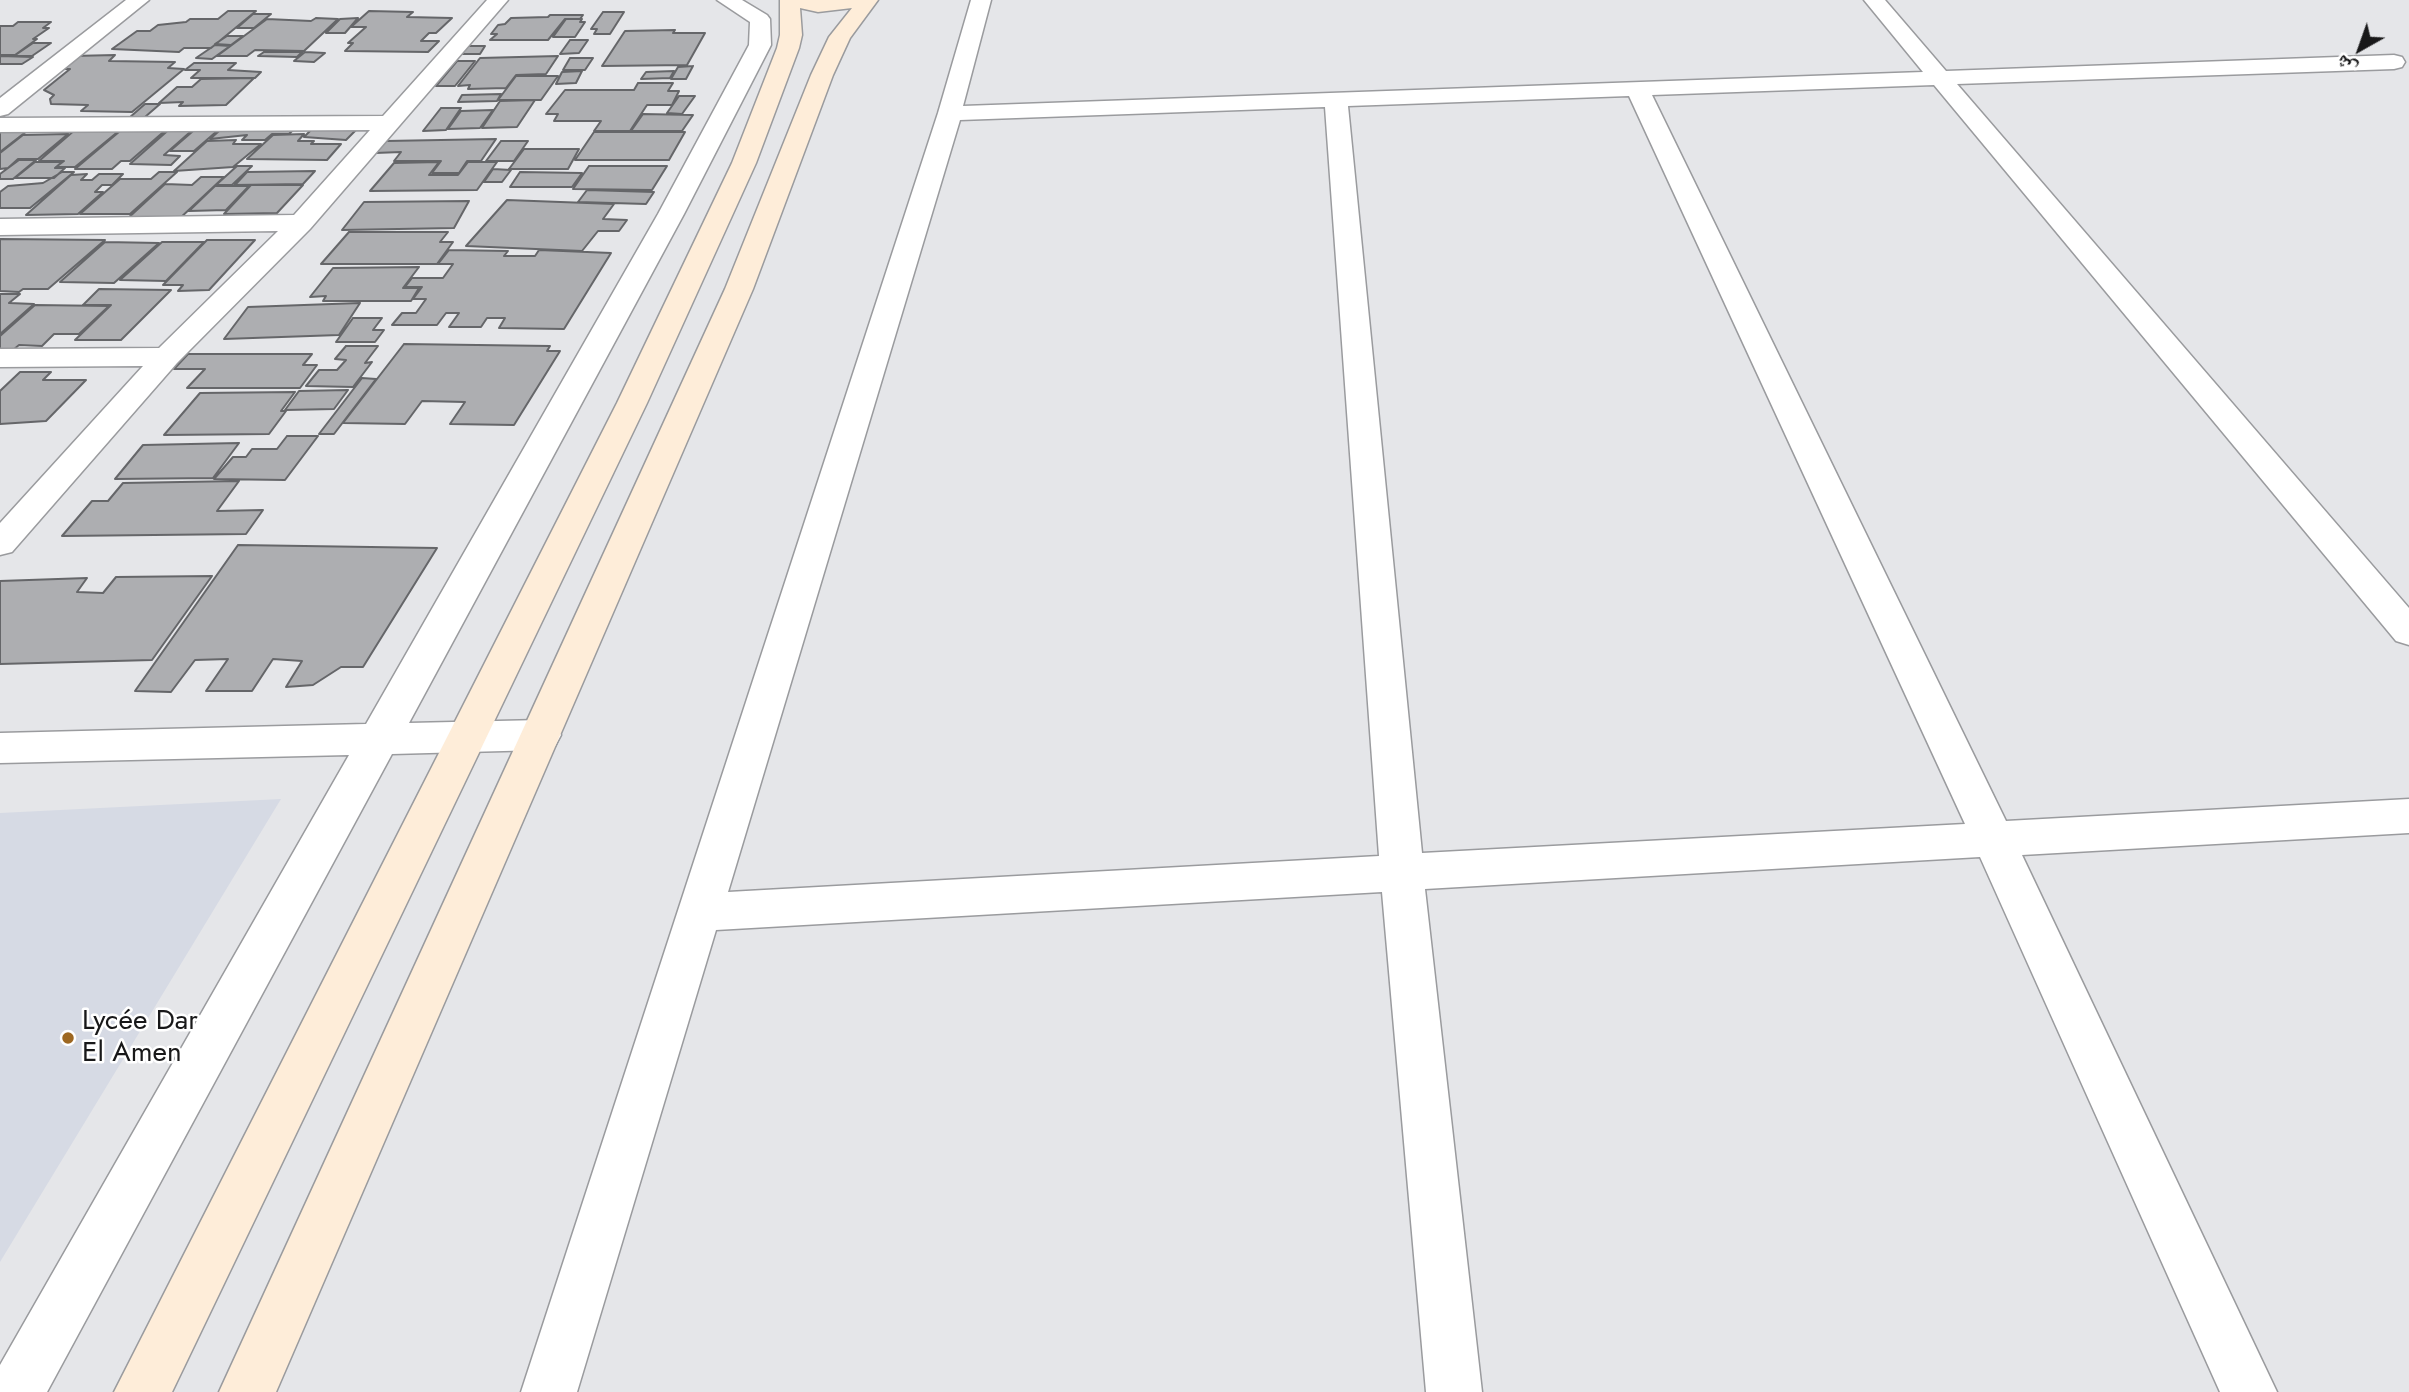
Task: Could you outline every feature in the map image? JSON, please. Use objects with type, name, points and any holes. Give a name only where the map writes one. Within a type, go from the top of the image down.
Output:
[{"type":"street","points":[[0,109],[139,0]]},
{"type":"street","points":[[7,529],[167,357],[301,223],[498,0]]},
{"type":"street","points":[[16,1392],[671,214],[760,45],[760,19],[727,0]]},
{"type":"street","points":[[142,1392],[632,403],[744,163],[788,48],[791,35],[790,0],[818,6],[866,0]]},
{"type":"street","points":[[247,1392],[739,289],[822,75],[840,37],[866,0]]},
{"type":"street","points":[[549,1392],[950,113],[981,0]]},
{"type":"street","points":[[1874,0],[2409,632]]},
{"type":"street","points":[[950,113],[2394,62]]},
{"type":"street","points":[[1637,88],[1993,839],[2249,1392]]},
{"type":"street","points":[[1336,99],[1402,873],[1454,1392]]},
{"type":"street","points":[[0,125],[388,122]]},
{"type":"street","points":[[0,227],[301,223]]},
{"type":"street","points":[[0,358],[167,357]]},
{"type":"street","points":[[0,748],[541,734]]},
{"type":"street","points":[[699,912],[2409,816]]},
{"type":"shaded area","name":"Lycée Dar El Amen","points":[[281,799],[0,1262],[0,813]]},
{"type":"building","points":[[228,11],[256,11],[211,48],[184,48],[179,52],[112,49],[137,31],[150,31],[158,25],[186,22],[190,19],[218,19]]},
{"type":"building","points":[[369,11],[413,12],[407,17],[452,18],[436,33],[429,33],[421,41],[439,41],[428,52],[345,51],[353,43],[348,43],[366,27],[351,27]]},
{"type":"building","points":[[603,12],[624,12],[610,34],[594,34],[597,29],[591,29]]},
{"type":"building","points":[[253,14],[271,14],[254,28],[237,28]]},
{"type":"building","points":[[583,15],[580,19],[565,19],[548,40],[490,40],[497,34],[491,34],[498,25],[505,24],[511,18]]},
{"type":"building","points":[[316,18],[338,19],[304,51],[255,50],[247,56],[217,56],[267,19],[311,21]]},
{"type":"building","points":[[358,18],[345,33],[326,33],[340,19]]},
{"type":"building","points":[[566,19],[582,19],[580,22],[585,22],[575,37],[553,37]]},
{"type":"building","points":[[18,22],[51,22],[43,28],[49,28],[33,39],[37,39],[15,55],[0,55],[0,26],[13,26]]},
{"type":"building","points":[[675,30],[673,33],[705,33],[687,65],[602,66],[625,31]]},
{"type":"building","points":[[227,36],[243,36],[231,45],[215,44]]},
{"type":"building","points":[[570,40],[588,40],[579,53],[560,54]]},
{"type":"building","points":[[33,43],[51,43],[32,56],[14,56]]},
{"type":"building","points":[[215,45],[230,46],[212,59],[196,58]]},
{"type":"building","points":[[466,46],[485,46],[480,54],[461,54]]},
{"type":"building","points":[[264,52],[302,52],[297,57],[258,56]]},
{"type":"building","points":[[305,52],[325,53],[314,62],[294,61]]},
{"type":"building","points":[[115,55],[109,61],[175,62],[168,68],[184,69],[132,112],[81,111],[88,105],[51,104],[50,99],[54,95],[44,90],[70,69],[57,69],[73,56]]},
{"type":"building","points":[[0,56],[33,57],[22,64],[0,64]]},
{"type":"building","points":[[558,56],[546,74],[516,75],[506,88],[468,89],[470,85],[458,86],[480,58]]},
{"type":"building","points":[[570,58],[593,58],[585,70],[563,70]]},
{"type":"building","points":[[457,61],[475,61],[455,86],[436,86]]},
{"type":"building","points":[[194,63],[236,63],[228,70],[261,72],[255,78],[191,78],[200,70],[185,70]]},
{"type":"building","points":[[693,66],[686,79],[671,79],[678,67]]},
{"type":"building","points":[[582,71],[576,83],[556,84],[562,72]]},
{"type":"building","points":[[674,71],[670,78],[641,79],[646,72]]},
{"type":"building","points":[[516,76],[558,76],[541,100],[498,100]]},
{"type":"building","points":[[254,78],[226,105],[179,106],[183,102],[159,103],[177,87],[192,87],[201,79]]},
{"type":"building","points":[[638,83],[673,83],[668,91],[679,91],[672,105],[647,105],[630,131],[594,131],[601,121],[554,121],[558,114],[546,114],[565,90],[634,90]]},
{"type":"building","points":[[501,94],[497,101],[458,102],[462,95]]},
{"type":"building","points":[[679,96],[695,96],[682,114],[667,113]]},
{"type":"building","points":[[535,100],[517,127],[482,128],[500,101]]},
{"type":"building","points":[[145,104],[160,104],[145,117],[129,118]]},
{"type":"building","points":[[441,108],[461,108],[446,130],[423,131]]},
{"type":"building","points":[[493,110],[480,128],[448,129],[461,111]]},
{"type":"building","points":[[643,114],[693,115],[682,131],[631,131]]},
{"type":"building","points":[[227,124],[298,125],[289,134],[272,134],[265,140],[242,140],[247,135],[210,139]]},
{"type":"building","points":[[200,125],[224,125],[194,151],[170,151]]},
{"type":"building","points":[[316,125],[361,125],[346,140],[304,137]]},
{"type":"building","points":[[126,126],[168,128],[130,161],[121,161],[112,169],[75,169]]},
{"type":"building","points":[[173,126],[197,126],[164,155],[180,156],[171,165],[130,164]]},
{"type":"building","points":[[76,129],[120,130],[75,167],[56,167],[64,161],[39,161]]},
{"type":"building","points":[[0,131],[27,131],[0,152]]},
{"type":"building","points":[[594,132],[685,132],[669,160],[575,160]]},
{"type":"building","points":[[68,134],[38,159],[18,159],[8,168],[0,169],[0,153],[23,135]]},
{"type":"building","points":[[304,134],[298,141],[341,144],[327,160],[247,159],[273,135]]},
{"type":"building","points":[[496,139],[481,161],[467,161],[459,173],[432,173],[441,161],[394,161],[401,152],[375,153],[386,141]]},
{"type":"building","points":[[236,140],[233,144],[261,144],[233,167],[174,171],[207,141]]},
{"type":"building","points":[[501,141],[528,141],[514,161],[486,161]]},
{"type":"building","points":[[524,149],[579,149],[568,169],[509,169]]},
{"type":"building","points":[[19,160],[36,160],[13,179],[0,179],[0,174]]},
{"type":"building","points":[[35,162],[62,162],[55,168],[65,168],[54,178],[15,178]]},
{"type":"building","points":[[439,162],[429,175],[458,175],[468,162],[497,162],[477,190],[370,191],[394,163]]},
{"type":"building","points":[[237,166],[252,166],[232,185],[216,185]]},
{"type":"building","points":[[589,166],[667,166],[652,190],[573,189]]},
{"type":"building","points":[[493,169],[511,170],[502,182],[484,182]]},
{"type":"building","points":[[315,171],[303,184],[235,185],[247,172]]},
{"type":"building","points":[[62,172],[74,172],[30,208],[0,208],[0,192],[8,186],[43,183]]},
{"type":"building","points":[[159,172],[177,172],[130,214],[80,214],[120,179],[151,179]]},
{"type":"building","points":[[520,172],[582,173],[572,187],[510,187]]},
{"type":"building","points":[[87,174],[81,180],[92,180],[99,174],[123,174],[112,185],[102,185],[95,192],[103,192],[78,214],[26,215],[71,175]]},
{"type":"building","points":[[201,177],[224,177],[178,220],[126,220],[165,184],[192,185]]},
{"type":"building","points":[[251,185],[303,185],[277,213],[224,214]]},
{"type":"building","points":[[215,186],[249,186],[226,210],[189,211]]},
{"type":"building","points":[[587,190],[654,192],[646,204],[578,202]]},
{"type":"building","points":[[507,200],[614,204],[603,219],[627,220],[619,231],[598,231],[582,251],[466,246]]},
{"type":"building","points":[[469,201],[454,228],[342,230],[364,202]]},
{"type":"building","points":[[349,232],[448,232],[440,242],[453,242],[437,264],[321,264]]},
{"type":"building","points":[[0,239],[105,240],[48,289],[23,289],[19,292],[0,291]]},
{"type":"building","points":[[207,240],[255,240],[209,290],[178,291],[183,285],[163,285]]},
{"type":"building","points":[[105,242],[159,243],[114,283],[60,282]]},
{"type":"building","points":[[162,242],[204,242],[166,281],[120,280]]},
{"type":"building","points":[[449,250],[508,251],[504,256],[535,256],[539,250],[611,253],[564,329],[499,328],[505,318],[487,318],[481,327],[449,327],[459,313],[446,313],[437,325],[392,325],[402,313],[416,313],[426,299],[413,299],[422,287],[405,287],[412,278],[443,278],[453,264],[438,264]]},
{"type":"building","points":[[419,267],[403,288],[419,288],[411,301],[323,301],[326,296],[310,297],[333,268]]},
{"type":"building","points":[[99,289],[171,290],[121,340],[75,340],[111,305],[83,305]]},
{"type":"building","points":[[0,294],[20,294],[9,303],[34,304],[0,334]]},
{"type":"building","points":[[360,303],[339,335],[224,339],[248,307]]},
{"type":"building","points":[[35,305],[109,306],[79,334],[54,334],[42,346],[19,345],[13,350],[0,350],[0,336]]},
{"type":"building","points":[[353,318],[382,318],[373,330],[384,330],[375,342],[336,342]]},
{"type":"building","points":[[404,344],[550,346],[547,351],[560,351],[514,425],[450,424],[465,402],[422,401],[405,424],[343,423]]},
{"type":"building","points":[[346,346],[378,346],[365,363],[372,362],[353,387],[306,386],[319,370],[337,370],[346,360],[335,359]]},
{"type":"building","points":[[188,354],[312,354],[303,365],[317,365],[300,388],[187,388],[205,369],[174,369]]},
{"type":"building","points":[[20,372],[51,372],[43,380],[86,380],[46,421],[0,424],[0,391]]},
{"type":"building","points":[[362,378],[376,379],[334,434],[319,434]]},
{"type":"building","points":[[348,390],[334,409],[285,410],[299,391]]},
{"type":"building","points":[[295,392],[281,411],[286,411],[269,434],[164,435],[200,393]]},
{"type":"building","points":[[287,436],[318,436],[285,480],[214,479],[233,457],[246,457],[252,449],[277,449]]},
{"type":"building","points":[[239,443],[213,478],[115,479],[143,445]]},
{"type":"building","points":[[239,481],[217,511],[263,510],[246,534],[62,536],[92,501],[108,501],[123,483]]},
{"type":"building","points":[[238,545],[437,548],[363,667],[341,667],[313,685],[286,687],[302,661],[273,659],[252,691],[206,691],[228,659],[195,660],[171,692],[135,691]]},
{"type":"building","points":[[212,576],[152,660],[0,664],[0,581],[87,578],[77,592],[103,593],[116,577]]},
{"type":"place","name":"Lycée Dar El Amen","points":[[68,1038]]}]
